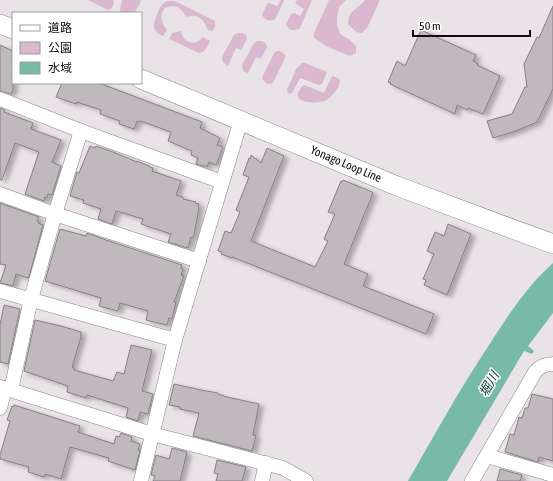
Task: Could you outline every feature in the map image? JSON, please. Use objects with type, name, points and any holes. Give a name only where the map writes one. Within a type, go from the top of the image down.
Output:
[{"type":"main road","points":[[0,24],[12,29]]},
{"type":"main road","name":"Yonago Loop Line","points":[[142,80],[241,120],[397,186],[553,244]]},
{"type":"street","points":[[0,99],[81,131],[222,182]]},
{"type":"street","points":[[141,481],[175,340],[241,120]]},
{"type":"street","points":[[0,408],[55,214],[81,131]]},
{"type":"street","points":[[0,194],[55,214],[199,261]]},
{"type":"street","points":[[0,290],[175,340]]},
{"type":"street","points":[[472,481],[535,372],[539,367],[546,364],[553,364]]},
{"type":"street","points":[[5,388],[152,434],[283,468],[306,481]]},
{"type":"street","points":[[487,456],[553,475]]},
{"type":"street","points":[[262,481],[266,463]]},
{"type":"green space","points":[[88,0],[114,0],[112,7],[108,10]]},
{"type":"green space","points":[[122,0],[141,0],[135,12],[120,11]]},
{"type":"green space","points":[[281,0],[284,0],[274,20],[270,21],[262,15],[267,4],[269,3],[277,6]]},
{"type":"green space","points":[[297,0],[312,0],[300,28],[294,30],[288,28],[286,24],[291,14],[295,13],[300,16],[304,9],[295,3]]},
{"type":"green space","points":[[329,0],[346,0],[339,7],[337,25],[340,34],[356,46],[356,53],[350,56],[328,47],[314,38],[314,33]]},
{"type":"green space","points":[[365,0],[380,0],[367,28],[362,33],[356,32],[348,24],[348,19],[354,10]]},
{"type":"green space","points":[[164,2],[179,3],[215,21],[214,29],[212,31],[208,30],[202,20],[197,16],[186,17],[178,7],[172,6],[165,8],[162,13],[161,16],[163,25],[167,30],[163,36],[159,34],[156,32],[154,25],[157,14]]},
{"type":"green space","points":[[181,31],[182,35],[187,41],[193,43],[203,37],[210,41],[205,50],[199,53],[169,39],[172,33]]},
{"type":"green space","points":[[238,33],[246,35],[247,39],[241,50],[236,48],[228,66],[223,62],[222,57],[234,35]]},
{"type":"green space","points":[[257,41],[262,41],[267,47],[261,59],[256,57],[248,73],[243,71],[242,65],[254,43]]},
{"type":"green space","points":[[277,51],[286,56],[273,83],[267,84],[262,78],[274,53]]},
{"type":"green space","points":[[302,63],[327,72],[322,84],[319,85],[300,78],[292,93],[289,94],[287,90],[296,69]]},
{"type":"green space","points":[[332,76],[338,78],[340,82],[337,89],[327,100],[308,102],[298,97],[299,90],[304,85],[324,93]]},
{"type":"water","name":"堀川","points":[[553,263],[553,313],[528,346],[534,351],[532,354],[524,351],[447,481],[408,481],[459,393],[501,326],[528,289]]},
{"type":"building","points":[[553,6],[553,89],[537,122],[516,131],[493,138],[487,121],[512,114],[525,87],[527,87],[524,64],[537,37],[539,38]]},
{"type":"building","points":[[421,30],[476,55],[473,61],[478,64],[477,65],[500,76],[483,114],[468,108],[467,110],[457,105],[455,114],[388,82],[397,61],[405,66]]},
{"type":"building","points":[[0,45],[12,51],[13,89],[11,94],[0,91]]},
{"type":"building","points":[[62,84],[102,84],[202,122],[200,128],[220,138],[217,145],[223,147],[216,165],[209,162],[207,167],[196,164],[198,158],[191,155],[192,151],[168,141],[171,132],[141,121],[137,121],[134,129],[119,124],[120,121],[100,114],[101,110],[56,97]]},
{"type":"building","points":[[0,108],[5,110],[4,112],[33,123],[31,129],[61,140],[52,162],[61,166],[52,195],[48,194],[44,201],[25,194],[39,152],[15,143],[2,180],[0,180]]},
{"type":"building","points":[[90,146],[95,148],[96,146],[137,161],[153,168],[152,171],[181,181],[176,195],[199,204],[194,235],[192,238],[191,237],[188,248],[168,242],[171,234],[141,224],[143,219],[116,211],[112,224],[98,219],[101,209],[83,203],[84,200],[70,196],[77,172],[79,173]]},
{"type":"building","points":[[267,148],[284,156],[251,241],[315,267],[328,241],[324,239],[335,214],[328,212],[341,181],[342,182],[343,180],[370,191],[373,193],[344,264],[368,274],[363,286],[434,314],[426,334],[232,257],[221,254],[222,252],[218,251],[225,231],[231,233],[240,212],[236,210],[249,177],[243,175],[249,158],[250,159],[251,155],[261,163]]},
{"type":"building","points":[[0,203],[39,217],[37,221],[39,221],[38,223],[43,225],[29,277],[16,274],[13,286],[0,283],[6,265],[0,264]]},
{"type":"building","points":[[448,224],[471,234],[447,295],[424,285],[426,280],[423,279],[434,254],[427,251],[435,232],[444,236]]},
{"type":"building","points":[[60,229],[86,236],[87,233],[182,265],[181,268],[183,269],[181,275],[184,276],[174,302],[176,302],[172,319],[169,318],[167,325],[146,320],[148,311],[120,303],[118,311],[99,306],[101,298],[45,281]]},
{"type":"building","points":[[4,305],[20,309],[8,364],[0,362],[0,325]]},
{"type":"building","points":[[35,320],[81,332],[81,337],[72,367],[74,370],[113,381],[117,372],[124,374],[131,345],[152,350],[142,391],[153,394],[148,414],[140,412],[138,421],[126,417],[128,408],[87,395],[86,398],[67,392],[68,386],[24,371]]},
{"type":"building","points":[[174,384],[218,393],[227,397],[259,404],[253,435],[256,436],[252,451],[193,436],[199,413],[169,405]]},
{"type":"building","points":[[532,394],[553,399],[553,461],[539,457],[538,462],[505,452],[510,434],[514,435],[519,417],[522,418],[525,408],[528,408]]},
{"type":"building","points":[[14,405],[80,426],[78,432],[114,444],[116,436],[119,437],[121,433],[132,437],[131,441],[140,444],[138,450],[140,451],[135,470],[108,461],[109,458],[70,447],[61,479],[45,474],[44,477],[28,472],[29,467],[0,459],[10,421],[7,420],[12,406],[13,407]]},
{"type":"building","points":[[172,448],[187,452],[180,481],[153,481],[155,476],[151,475],[156,455],[169,459]]},
{"type":"building","points":[[217,460],[246,467],[242,481],[216,481],[218,474],[214,473]]},
{"type":"building","points":[[500,469],[522,475],[520,481],[497,481]]}]
